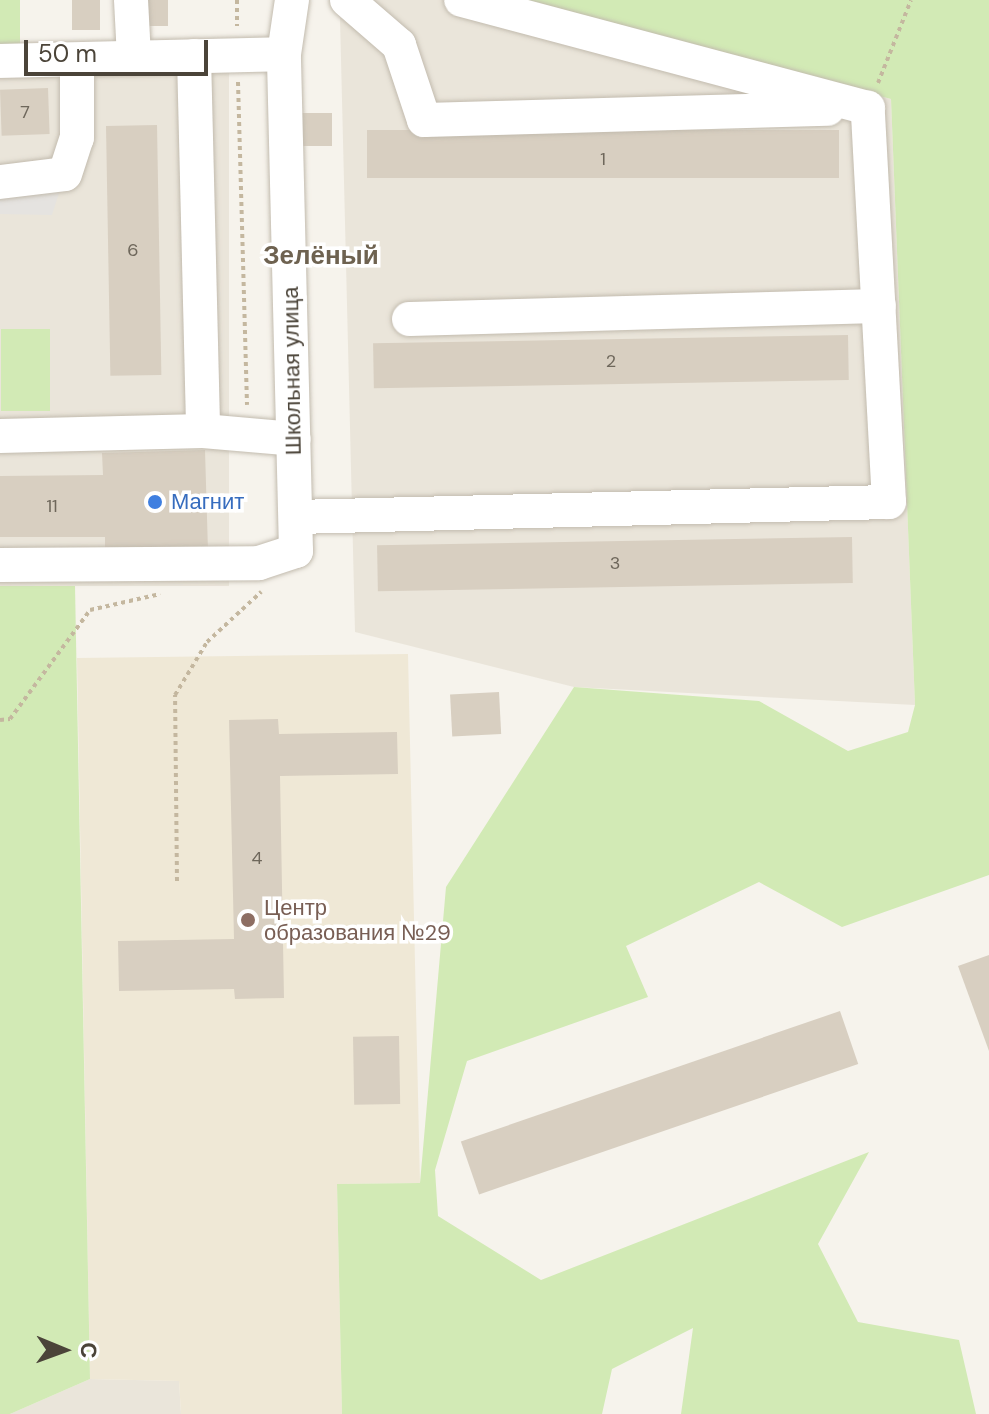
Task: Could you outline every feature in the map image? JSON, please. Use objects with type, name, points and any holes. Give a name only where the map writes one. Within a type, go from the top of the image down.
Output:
[{"type":"street","points":[[131,0],[134,58]]},
{"type":"street","name":"Школьная улица","points":[[287,542],[294,439],[284,54],[292,0]]},
{"type":"street","points":[[347,0],[399,45],[424,120],[868,108]]},
{"type":"street","points":[[461,0],[868,108]]},
{"type":"street","points":[[0,61],[284,54]]},
{"type":"street","points":[[194,56],[203,431]]},
{"type":"street","points":[[0,182],[65,174],[77,138],[77,60]]},
{"type":"street","points":[[0,565],[190,563],[287,542],[889,502],[868,108]]},
{"type":"street","points":[[409,319],[879,306]]},
{"type":"street","points":[[0,436],[203,431],[294,439]]},
{"type":"path","points":[[237,0],[247,435]]},
{"type":"path","points":[[868,108],[911,0]]},
{"type":"path","points":[[177,881],[175,695],[207,642],[269,585],[287,542]]},
{"type":"path","points":[[0,720],[10,719],[90,610],[158,596],[190,563]]},
{"type":"shaded area","points":[[369,0],[515,0],[891,99],[915,705],[574,687],[355,632],[340,18]]},
{"type":"shaded area","points":[[0,69],[229,69],[229,586],[0,586]]},
{"type":"shaded area","points":[[0,190],[60,190],[52,215],[0,214]]},
{"type":"shaded area","name":"Центр образования №29","points":[[408,654],[420,1183],[337,1184],[342,1414],[181,1414],[179,1381],[90,1379],[77,658]]},
{"type":"shaded area","points":[[90,1379],[179,1381],[181,1414],[10,1414]]},
{"type":"green space","points":[[0,0],[20,0],[20,47],[0,47]]},
{"type":"green space","points":[[515,0],[989,0],[989,875],[842,927],[759,882],[626,946],[648,997],[467,1061],[435,1170],[438,1216],[541,1280],[869,1152],[818,1244],[858,1322],[959,1340],[976,1414],[681,1414],[693,1328],[612,1369],[602,1414],[342,1414],[337,1184],[420,1183],[446,887],[574,687],[759,701],[848,751],[908,732],[915,705],[891,99]]},
{"type":"green space","points":[[1,329],[50,329],[50,411],[1,411]]},
{"type":"green space","points":[[0,586],[75,586],[90,1379],[10,1414],[0,1414]]},
{"type":"building","points":[[72,0],[100,0],[100,30],[72,30]]},
{"type":"building","points":[[143,0],[168,0],[168,26],[143,26]]},
{"type":"building","points":[[48,88],[50,134],[2,136],[0,90]]},
{"type":"building","points":[[299,113],[332,113],[332,146],[299,146]]},
{"type":"building","points":[[157,125],[161,375],[110,376],[106,126]]},
{"type":"building","points":[[367,130],[839,130],[839,178],[367,178]]},
{"type":"building","points":[[848,335],[849,380],[374,388],[373,343]]},
{"type":"building","name":"Магнит","points":[[205,450],[208,551],[105,554],[105,537],[0,537],[0,476],[103,475],[102,453]]},
{"type":"building","points":[[852,537],[853,583],[378,591],[377,545]]},
{"type":"building","points":[[499,692],[501,734],[452,737],[450,695]]},
{"type":"building","points":[[278,719],[279,734],[397,732],[398,774],[280,776],[284,998],[235,999],[234,989],[119,991],[118,941],[234,939],[229,720]]},
{"type":"building","points":[[989,955],[989,1051],[958,966]]},
{"type":"building","points":[[840,1011],[858,1064],[479,1195],[461,1142]]},
{"type":"building","points":[[399,1036],[400,1104],[354,1105],[353,1037]]},
{"type":"place","name":"Магнит","points":[[155,502]]},
{"type":"place","name":"Центр образования №29","points":[[248,920]]},
{"type":"district","name":"Зелёный","points":[[321,256]]}]
